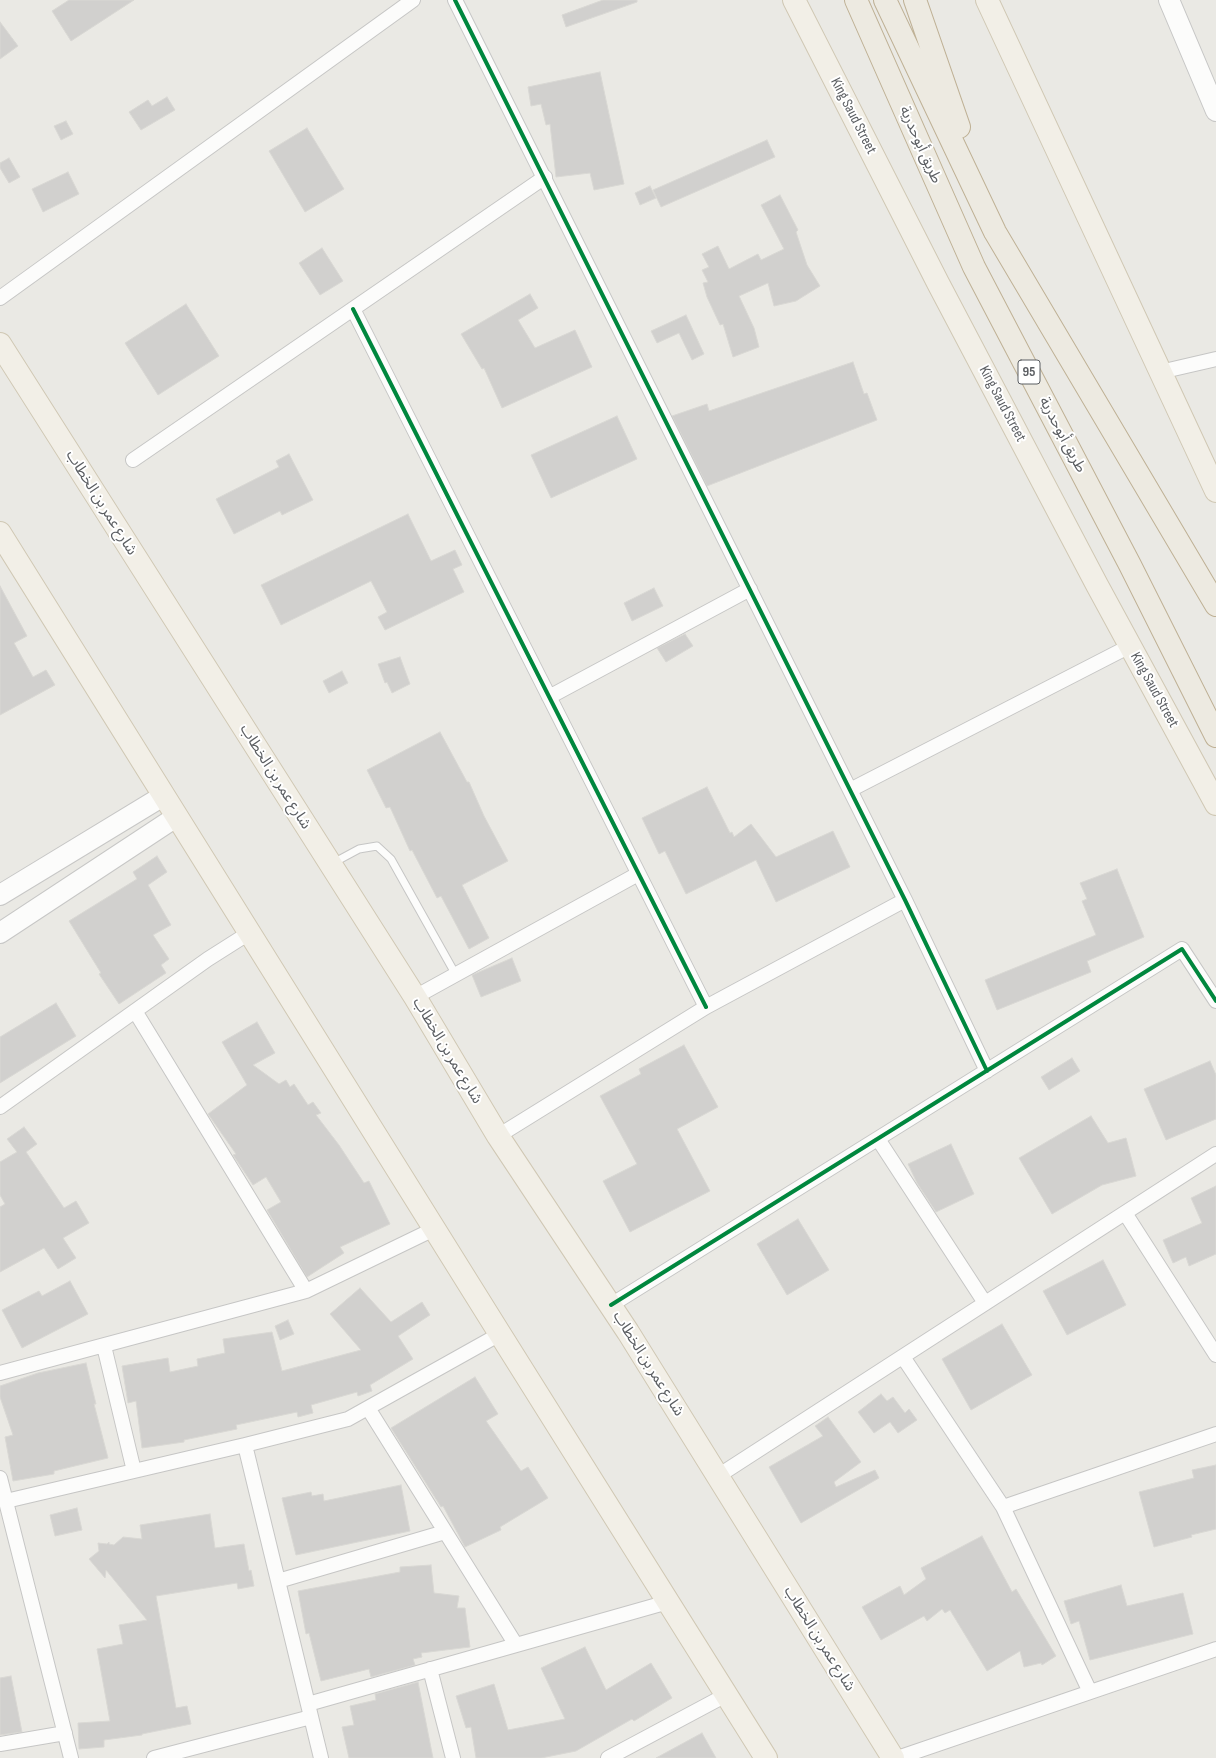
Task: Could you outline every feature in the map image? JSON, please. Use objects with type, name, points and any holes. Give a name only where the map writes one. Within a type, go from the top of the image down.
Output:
[{"type":"highway","name":"طريق أبوحدرية","points":[[856,0],[974,267],[1130,565],[1216,736]]},
{"type":"highway","name":"طريق أبوحدرية","points":[[885,0],[995,232],[1216,606]]},
{"type":"highway","points":[[915,0],[995,232]]},
{"type":"main road","name":"King Saud Street","points":[[794,0],[938,283],[1130,646],[1216,804]]},
{"type":"main road","points":[[987,0],[1216,491]]},
{"type":"main road","name":"شارع عمر بن الخطاب","points":[[0,344],[416,997],[498,1136],[611,1305],[893,1758]]},
{"type":"main road","points":[[0,533],[248,933],[766,1758]]},
{"type":"street","points":[[0,298],[413,0]]},
{"type":"street","points":[[455,0],[545,177],[905,900],[987,1071]]},
{"type":"street","points":[[1168,0],[1216,111]]},
{"type":"street","points":[[133,460],[545,177]]},
{"type":"street","points":[[353,309],[706,1007]]},
{"type":"street","points":[[1160,372],[1216,359]]},
{"type":"street","points":[[549,697],[750,589]]},
{"type":"street","points":[[850,790],[1130,646]]},
{"type":"street","points":[[0,895],[163,796]]},
{"type":"street","points":[[0,933],[176,817]]},
{"type":"street","points":[[416,997],[638,874]]},
{"type":"street","points":[[498,1136],[706,1007],[905,900]]},
{"type":"street","points":[[0,1107],[208,959],[248,933]]},
{"type":"street","points":[[611,1305],[1182,949],[1216,1001]]},
{"type":"street","points":[[135,1011],[306,1291]]},
{"type":"street","points":[[878,1139],[985,1303]]},
{"type":"street","points":[[718,1476],[1216,1154]]},
{"type":"street","points":[[1125,1213],[1216,1355]]},
{"type":"street","points":[[0,1373],[306,1291],[434,1229]]},
{"type":"street","points":[[6,1501],[245,1445],[348,1418],[500,1334]]},
{"type":"street","points":[[104,1346],[134,1471]]},
{"type":"street","points":[[903,1357],[1003,1507],[1090,1692]]},
{"type":"street","points":[[368,1408],[516,1645]]},
{"type":"street","points":[[1003,1507],[1216,1434]]},
{"type":"street","points":[[245,1445],[321,1758]]},
{"type":"street","points":[[0,1478],[71,1758]]},
{"type":"street","points":[[278,1581],[445,1532]]},
{"type":"street","points":[[154,1758],[187,1754],[309,1710],[430,1669],[668,1602]]},
{"type":"street","points":[[897,1758],[923,1754],[1090,1692],[1216,1649]]},
{"type":"street","points":[[430,1669],[454,1758]]},
{"type":"street","points":[[608,1758],[726,1695]]},
{"type":"street","points":[[0,1744],[65,1733]]},
{"type":"lane","points":[[330,864],[359,849],[377,846],[387,854],[456,975]]},
{"type":"building","points":[[69,0],[134,0],[71,41],[52,11]]},
{"type":"building","points":[[603,0],[637,0],[637,2],[566,27],[562,15]]},
{"type":"building","points":[[0,22],[18,46],[0,59]]},
{"type":"building","points":[[600,72],[624,184],[594,190],[590,173],[556,177],[550,124],[546,125],[541,104],[531,106],[528,87]]},
{"type":"building","points":[[167,97],[175,110],[141,130],[129,112],[148,100],[152,106]]},
{"type":"building","points":[[66,121],[73,134],[61,140],[54,126]]},
{"type":"building","points":[[307,128],[344,189],[305,212],[269,151]]},
{"type":"building","points":[[767,140],[775,157],[661,207],[653,190]]},
{"type":"building","points":[[9,158],[20,177],[9,183],[0,168],[0,163]]},
{"type":"building","points":[[68,172],[79,194],[43,212],[32,189]]},
{"type":"building","points":[[650,186],[656,198],[640,205],[635,193]]},
{"type":"building","points":[[780,195],[798,230],[796,232],[807,265],[820,286],[796,301],[774,306],[768,283],[739,296],[754,328],[759,347],[733,357],[723,324],[720,325],[707,297],[703,283],[708,282],[702,270],[709,267],[702,254],[718,246],[729,269],[758,254],[761,260],[784,249],[761,205]]},
{"type":"building","points":[[322,248],[343,281],[320,295],[299,263]]},
{"type":"building","points":[[530,294],[538,308],[518,320],[535,348],[575,330],[592,367],[502,408],[484,368],[482,369],[461,334]]},
{"type":"building","points":[[186,304],[219,356],[158,395],[125,343]]},
{"type":"building","points":[[686,315],[704,354],[692,360],[679,333],[657,343],[651,331]]},
{"type":"building","points":[[853,362],[864,394],[867,393],[877,420],[707,486],[672,416],[707,404],[709,411]]},
{"type":"building","points":[[617,416],[637,459],[551,498],[531,455]]},
{"type":"building","points":[[289,454],[313,500],[282,515],[280,511],[234,534],[216,499],[279,467],[276,461]]},
{"type":"building","points":[[408,514],[431,561],[455,550],[462,565],[453,569],[464,592],[385,630],[378,617],[387,612],[371,581],[281,625],[261,585]]},
{"type":"building","points":[[0,586],[27,636],[14,643],[33,677],[46,670],[55,685],[0,715]]},
{"type":"building","points":[[654,588],[663,606],[632,621],[624,603]]},
{"type":"building","points":[[685,634],[693,646],[666,662],[657,648]]},
{"type":"building","points":[[400,657],[410,684],[392,693],[387,682],[385,683],[378,664]]},
{"type":"building","points":[[342,671],[348,683],[329,693],[323,681]]},
{"type":"building","points":[[440,732],[467,782],[469,782],[484,816],[508,861],[462,885],[489,938],[469,949],[441,896],[437,898],[412,850],[410,851],[390,807],[386,808],[367,770]]},
{"type":"building","points":[[707,787],[730,833],[732,832],[734,837],[751,824],[776,857],[833,831],[850,867],[776,902],[756,860],[686,894],[665,851],[659,854],[642,818]]},
{"type":"building","points":[[157,856],[167,872],[148,885],[171,925],[153,935],[169,959],[161,965],[166,973],[119,1004],[99,974],[101,973],[69,921],[137,879],[133,872]]},
{"type":"building","points":[[1117,869],[1144,937],[1087,961],[1091,972],[997,1010],[985,980],[1096,935],[1082,901],[1087,899],[1080,883]]},
{"type":"building","points":[[512,958],[521,981],[481,997],[472,975]]},
{"type":"building","points":[[56,1003],[76,1036],[0,1083],[0,1037]]},
{"type":"building","points":[[257,1022],[275,1053],[253,1065],[279,1084],[286,1080],[290,1087],[294,1084],[308,1105],[313,1102],[321,1113],[316,1115],[339,1145],[364,1183],[369,1181],[390,1224],[340,1247],[344,1253],[307,1277],[267,1210],[281,1202],[266,1177],[253,1185],[233,1155],[236,1154],[208,1114],[247,1085],[222,1042]]},
{"type":"building","points":[[684,1045],[718,1107],[677,1129],[710,1191],[630,1232],[603,1181],[637,1164],[600,1096],[641,1074],[639,1069]]},
{"type":"building","points":[[1072,1058],[1080,1071],[1049,1090],[1041,1077]]},
{"type":"building","points":[[1210,1061],[1216,1075],[1216,1119],[1166,1140],[1144,1089]]},
{"type":"building","points":[[1091,1116],[1108,1143],[1126,1138],[1136,1176],[1102,1185],[1052,1214],[1019,1158]]},
{"type":"building","points":[[24,1127],[37,1144],[26,1152],[64,1208],[76,1201],[89,1223],[63,1238],[76,1258],[58,1269],[44,1248],[0,1272],[0,1207],[5,1204],[0,1195],[0,1162],[17,1152],[7,1139]]},
{"type":"building","points":[[951,1144],[974,1194],[936,1212],[917,1183],[908,1164]]},
{"type":"building","points":[[1216,1186],[1216,1254],[1189,1266],[1186,1257],[1173,1263],[1163,1240],[1202,1223],[1191,1198]]},
{"type":"building","points":[[798,1219],[829,1270],[787,1295],[757,1244]]},
{"type":"building","points":[[1103,1260],[1126,1305],[1067,1335],[1043,1291]]},
{"type":"building","points":[[70,1281],[88,1314],[22,1348],[2,1310],[39,1291],[42,1296]]},
{"type":"building","points":[[360,1288],[391,1322],[422,1302],[430,1315],[398,1336],[413,1359],[370,1385],[372,1391],[358,1396],[357,1392],[311,1405],[313,1413],[298,1417],[297,1412],[236,1425],[237,1429],[184,1440],[184,1442],[142,1448],[136,1401],[128,1403],[122,1366],[168,1358],[170,1372],[198,1366],[197,1359],[225,1353],[223,1339],[272,1332],[282,1371],[361,1350],[330,1314]]},
{"type":"building","points":[[288,1320],[294,1334],[280,1340],[275,1326]]},
{"type":"building","points":[[1002,1324],[1032,1375],[971,1410],[942,1359]]},
{"type":"building","points":[[86,1363],[96,1404],[94,1404],[108,1458],[54,1471],[54,1474],[13,1481],[5,1437],[13,1435],[0,1397],[0,1386],[38,1373]]},
{"type":"building","points":[[475,1377],[498,1414],[486,1421],[521,1471],[528,1467],[548,1498],[500,1527],[501,1530],[465,1547],[443,1506],[441,1507],[391,1428]]},
{"type":"building","points":[[881,1394],[887,1401],[893,1397],[905,1413],[909,1409],[917,1420],[898,1433],[890,1422],[874,1433],[858,1412]]},
{"type":"building","points":[[828,1417],[861,1462],[834,1482],[836,1487],[875,1470],[879,1478],[801,1523],[769,1467],[823,1436],[815,1426]]},
{"type":"building","points":[[1216,1465],[1216,1529],[1191,1535],[1192,1537],[1154,1547],[1139,1492],[1194,1478],[1192,1470]]},
{"type":"building","points":[[401,1485],[410,1531],[296,1555],[282,1498],[311,1492],[312,1496],[323,1494],[324,1501]]},
{"type":"building","points":[[77,1508],[82,1530],[55,1536],[50,1515]]},
{"type":"building","points":[[210,1514],[215,1548],[244,1544],[249,1571],[251,1570],[254,1586],[238,1589],[237,1583],[156,1596],[176,1708],[187,1706],[191,1724],[142,1735],[104,1740],[104,1747],[79,1749],[78,1723],[110,1721],[97,1649],[123,1644],[119,1625],[147,1620],[106,1570],[105,1578],[89,1559],[99,1551],[98,1543],[107,1544],[109,1542],[109,1544],[114,1545],[123,1537],[142,1539],[140,1525]]},
{"type":"building","points":[[982,1536],[1012,1592],[1016,1589],[1056,1656],[1042,1665],[1041,1663],[1024,1667],[1020,1651],[987,1671],[950,1610],[945,1613],[942,1609],[927,1621],[924,1616],[881,1640],[862,1607],[900,1586],[904,1595],[926,1579],[921,1568]]},
{"type":"building","points":[[431,1565],[434,1593],[459,1596],[457,1608],[465,1608],[470,1647],[421,1653],[422,1657],[413,1659],[415,1665],[371,1677],[369,1669],[321,1681],[309,1633],[306,1634],[298,1591],[400,1572],[400,1567]]},
{"type":"building","points":[[1121,1585],[1127,1606],[1183,1593],[1193,1634],[1090,1660],[1079,1621],[1071,1624],[1064,1601]]},
{"type":"building","points":[[585,1647],[606,1690],[651,1663],[672,1698],[634,1721],[632,1719],[576,1751],[541,1758],[476,1758],[471,1727],[466,1728],[456,1696],[494,1684],[508,1730],[565,1719],[541,1668]]},
{"type":"building","points":[[11,1676],[22,1732],[0,1735],[0,1678]]},
{"type":"building","points":[[418,1682],[433,1758],[349,1758],[342,1727],[354,1725],[350,1706],[376,1700],[375,1694]]},
{"type":"building","points":[[702,1733],[716,1758],[656,1758]]},
{"type":"cycle path","points":[[455,0],[905,900],[987,1071]]},
{"type":"cycle path","points":[[353,309],[706,1007]]},
{"type":"cycle path","points":[[611,1305],[1182,949],[1216,1001]]}]
